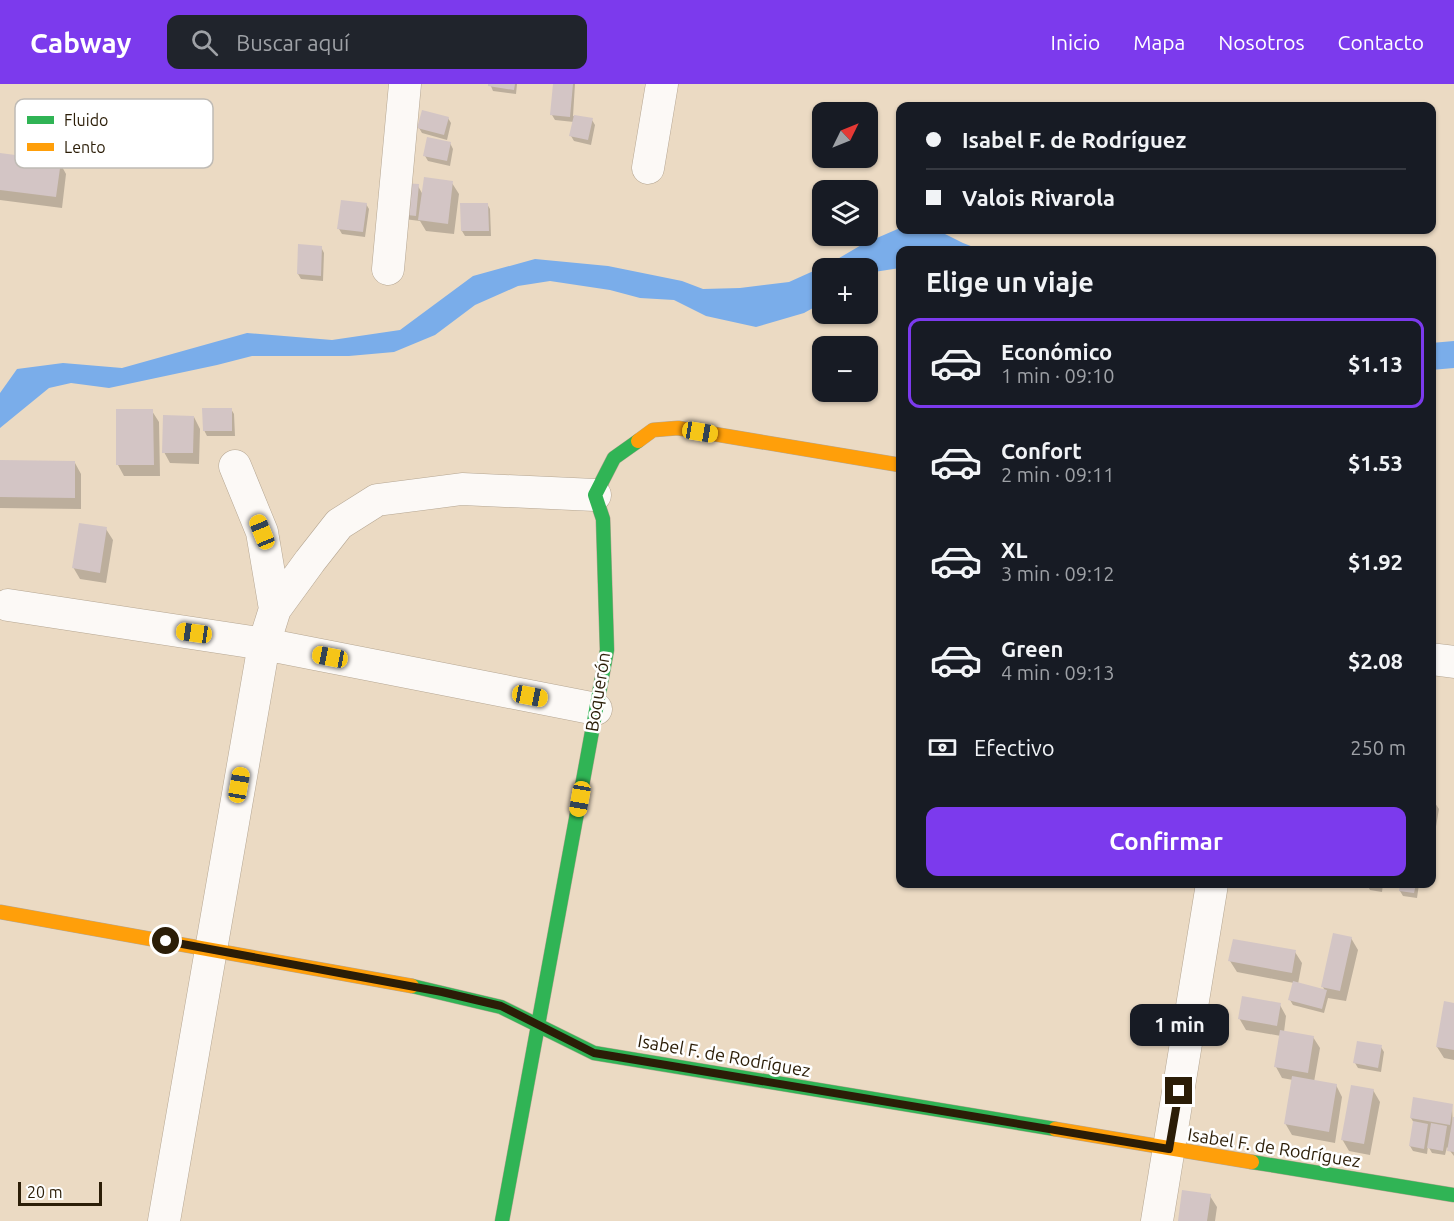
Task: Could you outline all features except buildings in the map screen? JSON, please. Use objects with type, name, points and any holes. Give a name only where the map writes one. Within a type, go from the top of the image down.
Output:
[{"type":"street","points":[[388,269],[405,84]]},
{"type":"street","points":[[648,168],[662,84]]},
{"type":"street","points":[[164,1221],[264,644],[275,609],[339,524],[377,500],[462,489],[595,495],[614,458],[653,430],[678,428],[896,464]]},
{"type":"street","points":[[235,466],[262,532],[275,609]]},
{"type":"street","name":"Boquerón","points":[[502,1221],[607,650],[603,519],[595,495]]},
{"type":"street","points":[[8,605],[264,644],[596,709]]},
{"type":"street","points":[[1436,660],[1454,662]]},
{"type":"street","points":[[1157,1221],[1211,888]]},
{"type":"street","name":"Isabel F. de Rodríguez","points":[[0,912],[442,992],[501,1006],[594,1053],[1454,1195]]},
{"type":"water","points":[[896,230],[896,234],[945,234],[971,246],[896,246],[896,269],[878,271],[878,258],[839,258],[860,246],[878,246],[878,238]]},
{"type":"water","points":[[535,259],[608,266],[682,281],[703,289],[740,288],[789,282],[812,272],[812,309],[756,327],[706,316],[674,300],[640,298],[610,290],[550,281],[518,286],[475,305],[435,335],[394,352],[349,356],[252,356],[109,388],[71,383],[49,388],[0,428],[0,393],[17,369],[63,363],[122,368],[247,333],[332,340],[400,330],[473,276]]},
{"type":"water","points":[[1454,341],[1454,368],[1436,370],[1436,343]]},
{"type":"traffic: fast","points":[[502,1221],[607,650],[603,519],[595,495],[614,458],[638,441]]},
{"type":"traffic: fast","points":[[412,986],[501,1007],[594,1053],[1055,1129]]},
{"type":"traffic: fast","points":[[1252,1162],[1454,1195]]},
{"type":"traffic: slow","points":[[638,441],[653,430],[678,428],[896,464]]},
{"type":"traffic: slow","points":[[0,912],[412,986]]},
{"type":"traffic: slow","points":[[1055,1129],[1252,1162]]},
{"type":"route","points":[[166,941],[442,992],[501,1006],[594,1053],[1169,1149],[1179,1091]]}]
